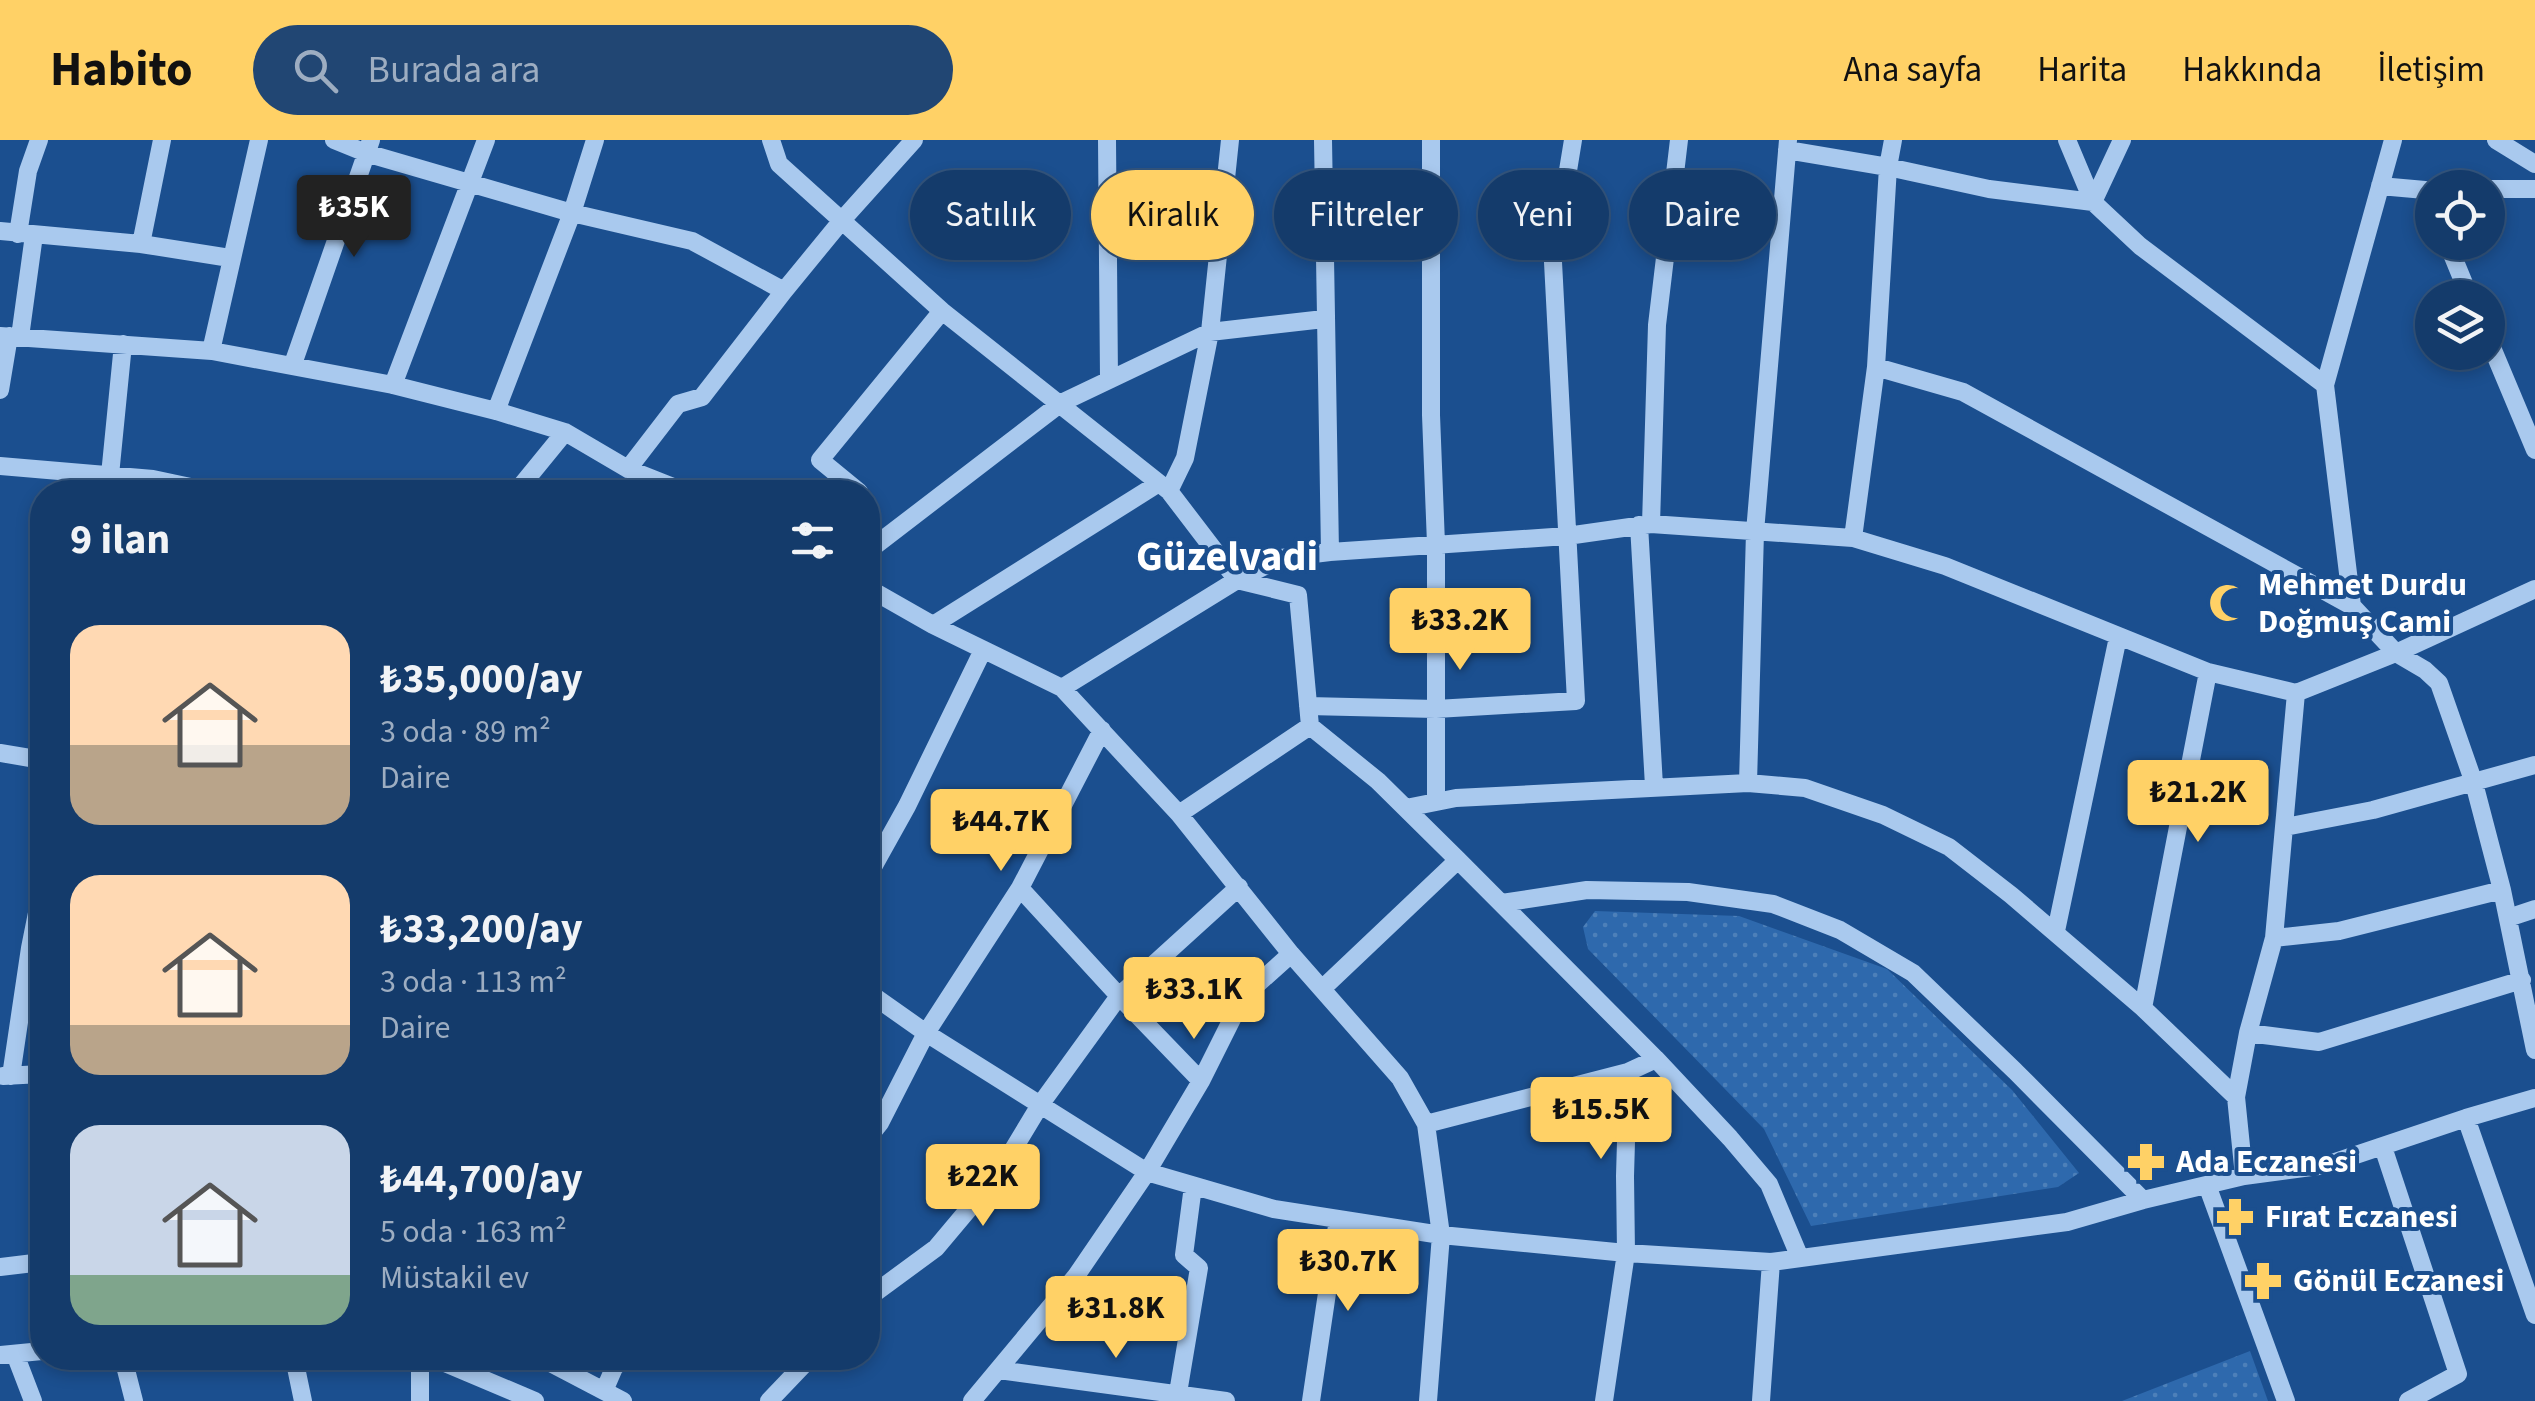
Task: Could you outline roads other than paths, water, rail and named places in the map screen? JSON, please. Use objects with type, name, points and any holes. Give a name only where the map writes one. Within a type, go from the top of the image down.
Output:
[{"type":"street","points":[[0,390],[10,336],[17,233],[38,140]]},
{"type":"street","points":[[141,244],[162,140]]},
{"type":"street","points":[[210,351],[259,140]]},
{"type":"street","points":[[334,140],[368,146],[572,214],[692,241],[784,290]]},
{"type":"street","points":[[393,385],[486,140]]},
{"type":"street","points":[[496,411],[572,214],[595,140]]},
{"type":"street","points":[[771,140],[780,164],[942,310],[1164,487],[1237,580],[1298,595],[1310,726],[1378,780],[1656,1059],[1769,1184],[1800,1258]]},
{"type":"street","points":[[628,469],[678,404],[702,397],[784,290],[914,140]]},
{"type":"street","points":[[1107,140],[1108,380]]},
{"type":"street","points":[[933,626],[1164,487],[1185,458],[1210,332],[1230,140]]},
{"type":"street","points":[[1323,140],[1330,552]]},
{"type":"street","points":[[1431,140],[1436,802]]},
{"type":"street","points":[[1308,706],[1436,708],[1576,701],[1554,262],[1573,140]]},
{"type":"street","points":[[1654,786],[1645,525],[1657,325],[1679,140]]},
{"type":"street","points":[[1853,538],[1876,367],[1893,140]]},
{"type":"street","points":[[2067,140],[2093,202],[2140,246],[2326,385]]},
{"type":"street","points":[[2093,202],[2122,140]]},
{"type":"street","points":[[2352,606],[2326,385],[2393,140]]},
{"type":"street","points":[[2496,140],[2535,164]]},
{"type":"street","points":[[1748,783],[1755,532],[1787,145],[1989,189],[2093,202]]},
{"type":"street","points":[[293,364],[368,146]]},
{"type":"street","points":[[2380,186],[2415,189]]},
{"type":"street","points":[[2505,189],[2535,188]]},
{"type":"street","points":[[17,233],[141,244],[230,258]]},
{"type":"street","points":[[844,480],[820,460],[942,310]]},
{"type":"street","points":[[880,542],[1061,403],[1210,332],[1324,319]]},
{"type":"street","points":[[10,336],[210,351],[393,385],[565,432],[648,480]]},
{"type":"street","points":[[110,480],[123,344]]},
{"type":"street","points":[[1876,367],[1963,392],[2352,606],[2396,653],[2439,683],[2474,783],[2534,1038]]},
{"type":"street","points":[[2501,370],[2535,450]]},
{"type":"street","points":[[526,480],[565,432]]},
{"type":"street","points":[[0,466],[86,480]]},
{"type":"street","points":[[1062,688],[1237,580],[1281,558],[1567,536],[1645,525],[1853,538],[1945,566],[2208,672],[2296,694],[2396,653],[2535,588]]},
{"type":"street","points":[[880,598],[1062,688],[1179,814],[1291,954],[1400,1078],[1426,1124],[1441,1236],[1428,1401]]},
{"type":"street","points":[[2056,931],[2118,637]]},
{"type":"street","points":[[880,854],[983,650]]},
{"type":"street","points":[[2142,1008],[2208,672]]},
{"type":"street","points":[[2244,1176],[2236,1097],[2248,1033],[2274,938],[2296,694]]},
{"type":"street","points":[[1179,814],[1310,726]]},
{"type":"street","points":[[880,1110],[1020,888],[1102,730]]},
{"type":"street","points":[[0,753],[30,758]]},
{"type":"street","points":[[2284,828],[2373,810],[2535,765]]},
{"type":"street","points":[[1406,808],[1456,798],[1748,783],[1805,788],[1883,815],[1949,847],[2056,931],[2236,1097]]},
{"type":"street","points":[[1323,988],[1458,860]]},
{"type":"street","points":[[880,1289],[936,1248],[999,1173],[1040,1106],[1118,996],[1239,887]]},
{"type":"street","points":[[1020,888],[1201,1081]]},
{"type":"street","points":[[1502,903],[1587,890],[1688,892],[1773,904],[1840,930],[1913,973],[2144,1200]]},
{"type":"street","points":[[2274,938],[2339,930],[2502,890]]},
{"type":"street","points":[[2508,918],[2535,909]]},
{"type":"street","points":[[6,1076],[30,948]]},
{"type":"street","points":[[972,1401],[1076,1276],[1148,1172],[1201,1081],[1243,997],[1291,954]]},
{"type":"street","points":[[2248,1033],[2319,1042],[2522,980]]},
{"type":"street","points":[[880,1000],[1148,1172],[1193,1186],[1274,1209],[1441,1236],[1771,1262],[2068,1222],[2244,1176],[2326,1165],[2535,1098]]},
{"type":"street","points":[[1426,1124],[1628,1072],[1656,1059]]},
{"type":"street","points":[[1604,1401],[1626,1252],[1628,1072]]},
{"type":"street","points":[[2466,1118],[2535,1316]]},
{"type":"street","points":[[2383,1146],[2458,1374],[2408,1401]]},
{"type":"street","points":[[2207,1185],[2286,1401]]},
{"type":"street","points":[[1178,1393],[1199,1268],[1184,1256],[1193,1186]]},
{"type":"street","points":[[1310,1401],[1338,1219]]},
{"type":"street","points":[[1761,1401],[1771,1262]]},
{"type":"street","points":[[0,1267],[30,1263]]},
{"type":"street","points":[[7,1354],[33,1401]]},
{"type":"street","points":[[126,1370],[134,1401]]},
{"type":"street","points":[[297,1370],[304,1401]]},
{"type":"street","points":[[420,1370],[420,1401]]},
{"type":"street","points":[[461,1370],[535,1401]]},
{"type":"street","points":[[564,1370],[622,1401]]},
{"type":"street","points":[[604,1391],[613,1370]]},
{"type":"street","points":[[769,1401],[799,1370]]},
{"type":"street","points":[[999,1370],[1225,1401]]},
{"type":"place","name":"Mehmet Durdu Doğmuş Cami","points":[[2228,603]]},
{"type":"place","name":"Ada Eczanesi","points":[[2146,1162]]},
{"type":"place","name":"Fırat Eczanesi","points":[[2235,1217]]},
{"type":"place","name":"Gönül Eczanesi","points":[[2263,1281]]},
{"type":"district","name":"Güzelvadi","points":[[1227,557]]}]
